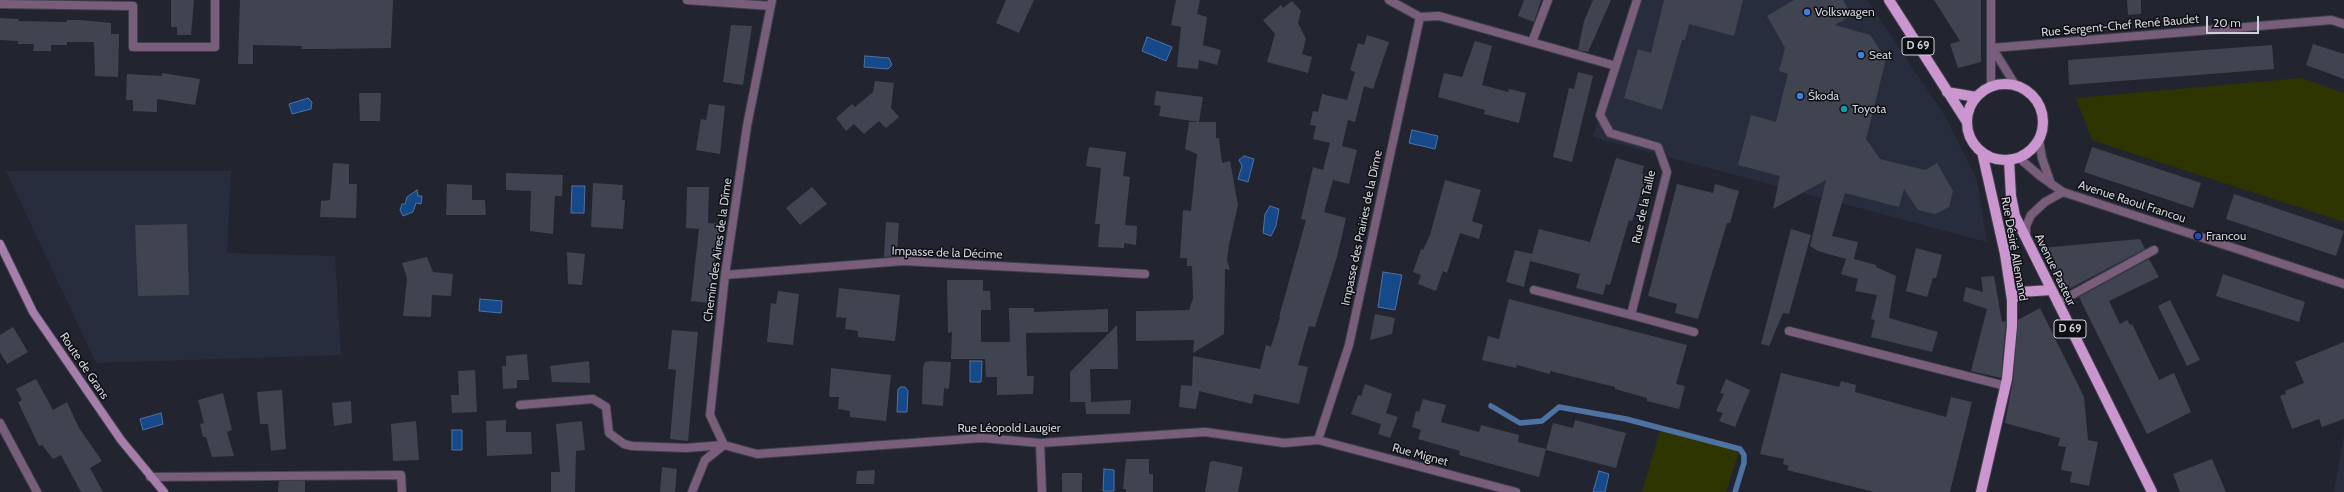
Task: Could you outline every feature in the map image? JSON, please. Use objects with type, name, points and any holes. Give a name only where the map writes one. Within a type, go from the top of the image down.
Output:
[{"type":"main road","name":"D 69","points":[[1889,0],[1966,122]]},
{"type":"main road","points":[[1999,84],[2016,86],[2028,91],[2040,107],[2043,126],[2039,139],[2034,147],[2019,158],[2009,160],[1993,159],[1982,152],[1972,142],[1966,122],[1971,105],[1976,97],[1991,87],[1999,84]]},
{"type":"main road","points":[[1947,92],[1976,97]]},
{"type":"main road","name":"Rue Désiré Allemand","points":[[1981,492],[2006,386],[2012,326],[2012,300],[2005,254],[1982,152]]},
{"type":"main road","name":"Avenue Pasteur","points":[[2009,160],[2011,196],[2015,216],[2026,241],[2152,492]]},
{"type":"main road","points":[[2012,300],[2020,292],[2051,290]]},
{"type":"street","points":[[0,4],[133,6],[133,47],[215,47],[216,0]]},
{"type":"street","points":[[687,0],[772,3]]},
{"type":"street","points":[[1390,0],[1420,17],[1439,16],[1616,66]]},
{"type":"street","points":[[1532,42],[1548,0]]},
{"type":"street","name":"Rue de la Taille","points":[[1631,315],[1667,172],[1658,147],[1610,133],[1600,115],[1637,0]]},
{"type":"street","points":[[1991,0],[1991,87]]},
{"type":"street","name":"Chemin des Aires de la Dîme","points":[[724,445],[710,415],[725,275],[747,126],[772,3]]},
{"type":"street","name":"Impasse des Prairies de la Dîme","points":[[1318,440],[1349,345],[1420,17]]},
{"type":"street","name":"Rue Sergent-Chef René Baudet","points":[[1992,48],[2331,20],[2344,24]]},
{"type":"street","points":[[1992,48],[2016,86]]},
{"type":"street","points":[[2039,139],[2042,158],[2051,184]]},
{"type":"street","name":"Avenue Raoul Francou","points":[[2019,158],[2063,192],[2344,284]]},
{"type":"street","points":[[2026,241],[2026,226],[2031,215],[2045,202],[2063,192]]},
{"type":"street","name":"Route de Grans","points":[[0,244],[33,312],[117,434],[150,477],[164,492]]},
{"type":"street","points":[[2058,303],[2154,250]]},
{"type":"street","name":"Impasse de la Décime","points":[[725,275],[903,261],[1145,274]]},
{"type":"street","points":[[1534,290],[1694,332]]},
{"type":"street","points":[[1789,331],[2006,386]]},
{"type":"street","name":"Rue Léopold Laugier","points":[[520,405],[593,399],[606,407],[609,433],[624,444],[632,446],[686,448],[724,445],[757,454],[982,438],[1040,443],[1205,432],[1284,443],[1318,440]]},
{"type":"street","points":[[0,423],[37,492]]},
{"type":"street","name":"Rue Mignet","points":[[1318,440],[1516,492]]},
{"type":"street","points":[[1040,443],[1042,492]]},
{"type":"street","points":[[692,492],[705,460],[724,445]]},
{"type":"street","points":[[150,477],[400,475],[402,492]]},
{"type":"shaded area","points":[[1633,0],[1867,0],[1945,116],[1977,180],[1987,242],[1593,137]]},
{"type":"shaded area","points":[[6,171],[231,171],[227,253],[335,256],[341,355],[96,363]]},
{"type":"shaded area","points":[[2344,434],[2344,492],[2334,492]]},
{"type":"green space","points":[[2302,78],[2344,93],[2344,222],[2092,140],[2076,98]]},
{"type":"green space","points":[[1660,430],[1739,451],[1726,492],[1642,492]]},
{"type":"water","points":[[1147,37],[1172,47],[1166,61],[1142,51]]},
{"type":"water","points":[[865,56],[889,58],[892,65],[888,69],[864,67]]},
{"type":"water","points":[[308,98],[312,102],[311,109],[292,114],[289,104]]},
{"type":"water","points":[[1412,130],[1438,136],[1435,149],[1409,143]]},
{"type":"water","points":[[1244,156],[1254,159],[1248,182],[1238,179],[1242,166],[1239,160]]},
{"type":"water","points":[[572,186],[585,186],[584,213],[571,213]]},
{"type":"water","points":[[417,190],[418,196],[422,196],[421,204],[416,203],[413,212],[403,216],[400,210],[402,204],[405,204],[407,197]]},
{"type":"water","points":[[1270,206],[1279,209],[1276,226],[1271,236],[1263,233],[1265,214]]},
{"type":"water","points":[[1383,272],[1402,275],[1395,310],[1378,307]]},
{"type":"water","points":[[480,299],[502,301],[501,313],[479,311]]},
{"type":"water","points":[[970,361],[982,361],[981,382],[970,382]]},
{"type":"water","points":[[905,387],[908,391],[907,412],[897,412],[898,389]]},
{"type":"water","points":[[161,413],[163,424],[143,430],[140,419]]},
{"type":"water","points":[[452,430],[462,430],[462,450],[452,450]]},
{"type":"water","points":[[1104,469],[1114,470],[1114,491],[1103,491]]},
{"type":"water","points":[[1599,471],[1609,474],[1605,492],[1593,492]]},
{"type":"building","points":[[171,0],[194,0],[191,35],[177,35],[177,27],[171,27]]},
{"type":"building","points":[[240,0],[393,0],[391,48],[301,49],[302,46],[253,45],[253,64],[238,64]]},
{"type":"building","points":[[1006,0],[1034,0],[1019,33],[996,23]]},
{"type":"building","points":[[1176,0],[1200,0],[1197,14],[1207,17],[1203,45],[1221,50],[1217,65],[1199,60],[1198,69],[1177,67],[1181,27],[1171,25]]},
{"type":"building","points":[[1524,0],[1541,0],[1534,22],[1518,16]]},
{"type":"building","points":[[1593,0],[1611,0],[1588,52],[1578,50],[1584,21]]},
{"type":"building","points":[[1664,0],[1743,0],[1734,36],[1689,24],[1685,40],[1682,40],[1662,110],[1624,98],[1638,49],[1651,53]]},
{"type":"building","points":[[1794,0],[1843,0],[1852,15],[1835,25],[1870,35],[1886,59],[1866,139],[1880,159],[1925,170],[1937,163],[1953,191],[1949,207],[1935,214],[1918,210],[1904,189],[1899,207],[1845,193],[1832,236],[1858,242],[1854,259],[1876,265],[1876,267],[1896,276],[1889,318],[1938,332],[1932,352],[1871,337],[1875,320],[1871,319],[1877,295],[1855,291],[1858,279],[1841,274],[1846,259],[1818,251],[1810,246],[1826,180],[1773,209],[1780,176],[1738,165],[1751,115],[1776,122],[1788,74],[1779,71],[1785,48],[1767,16]]},
{"type":"building","points":[[1934,0],[1981,0],[1981,62],[1958,68],[1950,44],[1960,41]]},
{"type":"building","points":[[2127,0],[2141,0],[2141,14],[2128,15]]},
{"type":"building","points":[[1292,1],[1301,11],[1298,23],[1306,39],[1302,54],[1312,57],[1308,73],[1267,62],[1275,34],[1263,20],[1281,5],[1283,8]]},
{"type":"building","points":[[0,18],[19,19],[18,21],[67,22],[67,20],[81,20],[111,23],[111,34],[119,34],[118,77],[95,76],[94,42],[67,42],[67,45],[51,45],[51,51],[33,51],[34,44],[18,44],[18,41],[0,40]]},
{"type":"building","points":[[731,25],[752,26],[743,85],[723,82]]},
{"type":"building","points":[[1367,35],[1389,42],[1373,89],[1364,86],[1355,122],[1348,120],[1342,146],[1357,150],[1349,184],[1333,180],[1324,212],[1346,218],[1337,257],[1315,327],[1309,326],[1298,365],[1308,367],[1299,404],[1254,394],[1252,404],[1199,391],[1196,409],[1179,407],[1181,385],[1192,386],[1193,356],[1260,369],[1266,345],[1271,347],[1306,220],[1301,219],[1313,167],[1323,170],[1330,143],[1313,139],[1316,126],[1310,125],[1313,111],[1318,112],[1322,94],[1347,100],[1355,72],[1350,70],[1358,43],[1364,45]]},
{"type":"building","points":[[1475,41],[1492,46],[1482,85],[1508,92],[1509,89],[1526,93],[1519,123],[1484,114],[1485,110],[1438,97],[1444,73],[1462,77]]},
{"type":"building","points":[[2313,44],[2344,54],[2344,79],[2306,65]]},
{"type":"building","points":[[2272,45],[2274,69],[2069,85],[2068,60]]},
{"type":"building","points":[[1578,72],[1593,76],[1572,162],[1553,157],[1569,88],[1574,89]]},
{"type":"building","points":[[162,73],[200,79],[195,105],[157,99],[157,112],[133,111],[133,100],[126,100],[127,74],[162,76]]},
{"type":"building","points":[[875,81],[894,83],[891,108],[899,117],[886,128],[879,121],[864,134],[854,124],[846,131],[836,118],[852,104],[855,107],[873,92]]},
{"type":"building","points":[[1156,91],[1203,97],[1199,122],[1159,116],[1161,106],[1154,105]]},
{"type":"building","points":[[359,93],[381,93],[380,121],[360,121]]},
{"type":"building","points":[[709,104],[725,106],[720,154],[696,150],[701,119],[706,120]]},
{"type":"building","points":[[1189,122],[1216,122],[1216,138],[1219,138],[1222,163],[1230,161],[1238,205],[1227,260],[1230,270],[1225,269],[1224,334],[1193,353],[1194,340],[1136,341],[1136,311],[1189,310],[1193,298],[1192,266],[1187,266],[1187,258],[1180,258],[1183,210],[1191,211],[1197,154],[1185,149]]},
{"type":"building","points":[[1089,147],[1126,152],[1123,176],[1130,177],[1125,225],[1137,226],[1136,245],[1124,243],[1124,248],[1098,247],[1100,224],[1095,224],[1101,168],[1086,166]]},
{"type":"building","points":[[2092,147],[2201,183],[2193,208],[2084,172]]},
{"type":"building","points":[[1616,158],[1644,166],[1642,174],[1647,175],[1632,221],[1629,220],[1610,285],[1606,284],[1603,295],[1576,288],[1580,274],[1530,261],[1524,287],[1506,282],[1515,250],[1532,254],[1539,229],[1590,242]]},
{"type":"building","points":[[333,163],[349,164],[349,184],[357,184],[356,218],[320,217],[321,201],[330,200]]},
{"type":"building","points":[[506,173],[563,175],[562,196],[555,196],[553,234],[530,231],[531,191],[506,190]]},
{"type":"building","points":[[1445,180],[1481,190],[1472,221],[1483,225],[1479,239],[1460,233],[1447,273],[1443,271],[1436,291],[1418,284],[1421,275],[1413,272],[1421,249],[1423,250],[1430,235]]},
{"type":"building","points":[[593,183],[623,185],[622,200],[625,200],[623,229],[591,227]]},
{"type":"building","points":[[447,184],[472,185],[472,200],[485,200],[486,215],[446,215]]},
{"type":"building","points":[[1677,184],[1713,193],[1715,184],[1739,191],[1730,223],[1727,223],[1698,319],[1675,313],[1677,304],[1648,296]]},
{"type":"building","points":[[687,187],[709,187],[708,223],[721,224],[719,240],[717,240],[710,293],[707,293],[707,303],[691,301],[699,229],[686,228]]},
{"type":"building","points":[[812,187],[827,204],[800,225],[786,208]]},
{"type":"building","points":[[2234,194],[2344,231],[2336,256],[2226,219]]},
{"type":"building","points":[[886,222],[899,223],[897,256],[884,257]]},
{"type":"building","points":[[187,224],[189,295],[138,296],[135,225]]},
{"type":"building","points":[[1791,229],[1811,235],[1789,314],[1783,313],[1769,346],[1761,344]]},
{"type":"building","points":[[2140,239],[2145,249],[2063,292],[2041,248]]},
{"type":"building","points":[[1916,248],[1942,255],[1936,278],[1933,278],[1927,297],[1906,291]]},
{"type":"building","points":[[567,252],[585,254],[582,285],[568,284]]},
{"type":"building","points":[[427,257],[433,272],[453,274],[451,296],[432,295],[431,317],[403,316],[407,278],[402,263]]},
{"type":"building","points":[[2149,259],[2159,277],[2109,301],[2120,324],[2127,320],[2130,325],[2132,324],[2159,380],[2174,373],[2191,412],[2147,434],[2079,297]]},
{"type":"building","points":[[2223,274],[2305,302],[2299,322],[2216,296]]},
{"type":"building","points":[[1994,276],[2002,322],[2006,321],[2001,378],[1971,371],[1987,309],[1963,301],[1966,287],[1983,292],[1981,277]]},
{"type":"building","points":[[947,280],[983,280],[983,291],[990,291],[991,310],[981,310],[981,342],[1010,342],[1009,308],[1034,308],[1034,312],[1108,309],[1108,332],[1026,333],[1027,376],[1034,376],[1033,394],[997,395],[997,377],[986,377],[985,359],[951,359],[952,332],[948,333]]},
{"type":"building","points":[[839,288],[900,295],[895,341],[858,337],[858,331],[845,329],[846,318],[836,317]]},
{"type":"building","points":[[778,291],[799,294],[793,345],[767,342],[771,303],[776,304]]},
{"type":"building","points":[[1509,299],[1687,345],[1676,384],[1685,386],[1679,409],[1647,401],[1647,398],[1615,389],[1615,387],[1550,371],[1550,374],[1517,365],[1516,368],[1482,360],[1488,336],[1499,339]]},
{"type":"building","points":[[2170,300],[2200,360],[2187,366],[2158,306]]},
{"type":"building","points":[[2040,308],[2084,397],[2088,440],[2098,442],[2089,486],[2070,482],[2072,472],[2061,470],[2066,447],[2058,446],[2060,438],[2005,423],[2013,380],[2018,320]]},
{"type":"building","points":[[1375,314],[1395,318],[1392,334],[1370,340]]},
{"type":"building","points":[[1117,325],[1118,369],[1090,369],[1091,402],[1131,400],[1130,414],[1086,414],[1085,402],[1070,402],[1070,372]]},
{"type":"building","points":[[13,327],[28,352],[7,364],[0,352],[0,335]]},
{"type":"building","points":[[672,330],[698,332],[688,441],[670,439],[676,370],[668,369]]},
{"type":"building","points":[[2344,342],[2344,419],[2322,427],[2319,419],[2292,429],[2280,396],[2286,394],[2285,391],[2304,383],[2295,362]]},
{"type":"building","points":[[527,354],[529,380],[517,380],[517,388],[503,389],[502,366],[506,366],[506,356]]},
{"type":"building","points":[[589,361],[590,383],[552,382],[550,366]]},
{"type":"building","points":[[925,362],[951,362],[949,389],[944,388],[943,406],[922,404],[923,367]]},
{"type":"building","points":[[831,368],[891,375],[886,421],[850,417],[850,411],[838,409],[839,397],[829,397]]},
{"type":"building","points":[[475,370],[477,412],[452,413],[451,395],[459,395],[458,371]]},
{"type":"building","points":[[1781,373],[1839,387],[1841,381],[1856,385],[1855,392],[1946,417],[1951,397],[1972,402],[1950,492],[1874,492],[1787,470],[1789,466],[1783,464],[1784,459],[1760,454]]},
{"type":"building","points":[[36,379],[53,410],[67,402],[79,428],[102,461],[90,468],[103,492],[81,492],[61,455],[53,459],[42,445],[39,446],[18,402],[22,400],[16,389]]},
{"type":"building","points":[[1726,379],[1750,390],[1735,427],[1719,421],[1723,413],[1716,411],[1724,394],[1720,393]]},
{"type":"building","points":[[1365,384],[1392,394],[1386,413],[1398,417],[1390,438],[1378,434],[1381,424],[1351,414],[1358,395],[1361,396]]},
{"type":"building","points":[[282,390],[286,449],[271,451],[268,424],[260,424],[257,392]]},
{"type":"building","points":[[223,393],[232,430],[227,432],[234,456],[212,457],[206,437],[203,437],[200,424],[204,423],[198,400]]},
{"type":"building","points":[[1423,399],[1446,405],[1441,422],[1479,432],[1481,425],[1519,435],[1518,442],[1546,449],[1539,477],[1459,455],[1460,451],[1418,439],[1421,430],[1412,427],[1416,411],[1419,412]]},
{"type":"building","points":[[351,401],[352,423],[334,426],[332,403]]},
{"type":"building","points":[[506,420],[506,432],[531,432],[532,454],[487,456],[486,421]]},
{"type":"building","points":[[1575,420],[1626,433],[1616,468],[1546,450],[1553,423],[1573,428]]},
{"type":"building","points":[[416,421],[419,460],[393,461],[391,424]]},
{"type":"building","points":[[582,421],[585,450],[576,451],[575,492],[551,492],[551,472],[560,472],[556,424]]},
{"type":"building","points":[[1126,459],[1149,459],[1149,474],[1153,474],[1153,492],[1126,492],[1126,489],[1123,489]]},
{"type":"building","points":[[2212,459],[2226,492],[2180,492],[2173,474]]},
{"type":"building","points":[[1214,461],[1243,467],[1238,492],[1205,492],[1210,462]]},
{"type":"building","points":[[662,467],[677,469],[675,492],[660,492]]},
{"type":"building","points":[[875,470],[874,484],[856,484],[857,471]]},
{"type":"building","points":[[1062,473],[1082,473],[1082,492],[1062,492]]},
{"type":"building","points":[[279,481],[305,481],[305,492],[278,492]]},
{"type":"waterway","points":[[1491,406],[1520,423],[1542,421],[1559,407],[1626,419],[1740,449],[1744,455],[1744,463],[1735,492]]},
{"type":"place","name":"Volkswagen","points":[[1807,12]]},
{"type":"place","name":"Seat","points":[[1861,55]]},
{"type":"place","name":"Škoda","points":[[1800,96]]},
{"type":"place","name":"Toyota","points":[[1844,109]]},
{"type":"place","name":"Francou","points":[[2198,236]]}]
